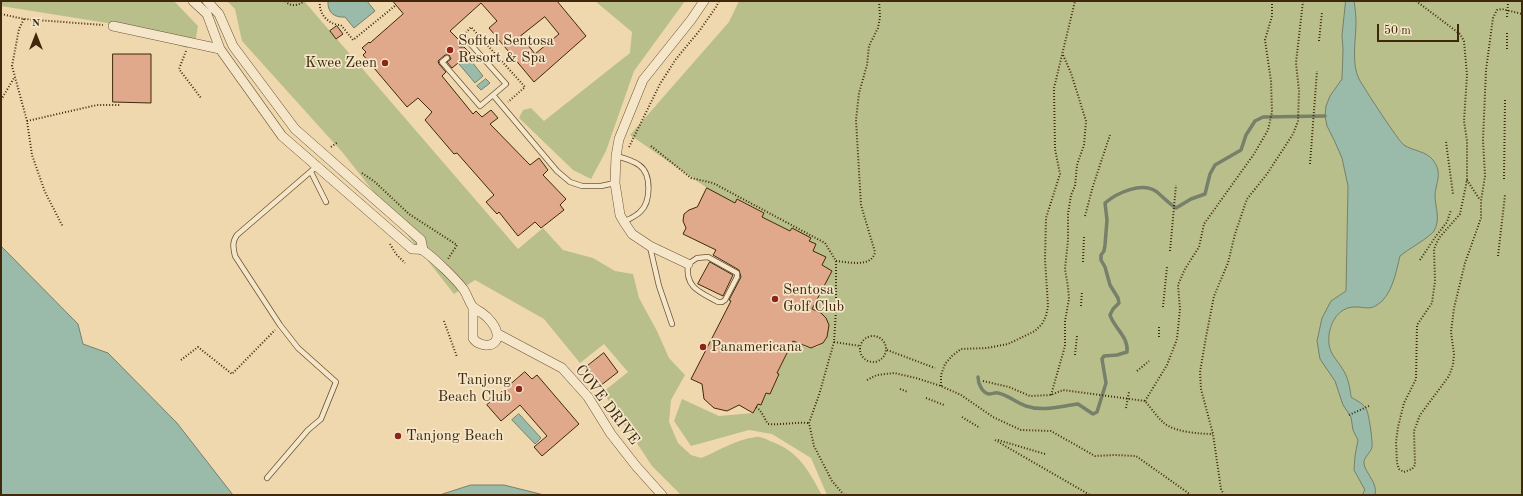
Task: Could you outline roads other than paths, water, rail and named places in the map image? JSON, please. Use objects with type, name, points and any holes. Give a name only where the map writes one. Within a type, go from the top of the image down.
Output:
[{"type":"street","name":"COVE DRIVE","points":[[194,1],[207,14],[220,49],[282,136],[314,169],[412,249],[423,250]]},
{"type":"street","name":"COVE DRIVE","points":[[207,1],[219,14],[233,46],[295,129],[327,152],[342,170],[421,240],[423,250],[464,290],[473,307],[487,318],[498,334],[562,368],[588,398],[611,434],[636,466],[662,495]]},
{"type":"street","points":[[688,264],[650,246],[632,234],[624,222],[620,215],[615,183],[616,156],[619,139],[642,80],[691,20],[704,1]]},
{"type":"street","points":[[113,26],[220,49]]},
{"type":"street","points":[[314,169],[327,152]]},
{"type":"street","points":[[473,307],[472,333],[474,341],[485,346],[492,344],[495,342],[498,334]]},
{"type":"lane","points":[[447,58],[442,62],[480,106],[506,84],[467,40],[462,44]]},
{"type":"lane","points":[[493,96],[557,171],[570,182],[582,186],[601,186],[615,183]]},
{"type":"lane","points":[[616,156],[628,159],[640,166],[646,175],[648,184],[648,195],[640,212],[624,222]]},
{"type":"lane","points":[[267,478],[308,430],[321,419],[336,382],[298,348],[280,325],[235,256],[233,241],[237,235],[314,169],[326,202]]},
{"type":"lane","points":[[650,246],[659,286],[672,324]]},
{"type":"lane","points":[[708,257],[737,273],[737,277],[724,300],[718,302],[693,287],[687,275],[688,264],[697,258],[708,257]]},
{"type":"waterway","points":[[978,377],[984,392],[989,394],[1002,394],[1032,408],[1045,409],[1078,404],[1093,414],[1097,412],[1106,383],[1102,359],[1104,356],[1117,355],[1127,352],[1124,337],[1110,315],[1119,303],[1118,298],[1110,285],[1105,267],[1101,260],[1101,255],[1104,251],[1105,245],[1107,220],[1105,203],[1123,192],[1137,188],[1144,188],[1157,192],[1176,208],[1191,199],[1205,194],[1210,174],[1215,165],[1241,150],[1246,135],[1255,121],[1263,117],[1325,116]]},
{"type":"place","name":"Sofitel Sentosa Resort & Spa","points":[[450,50]]},
{"type":"place","name":"Kwee Zeen","points":[[385,63]]},
{"type":"place","name":"Sentosa Golf Club","points":[[775,299]]},
{"type":"place","name":"Panamericana","points":[[703,347]]},
{"type":"place","name":"Tanjong Beach Club","points":[[519,389]]},
{"type":"place","name":"Tanjong Beach","points":[[398,436]]}]
